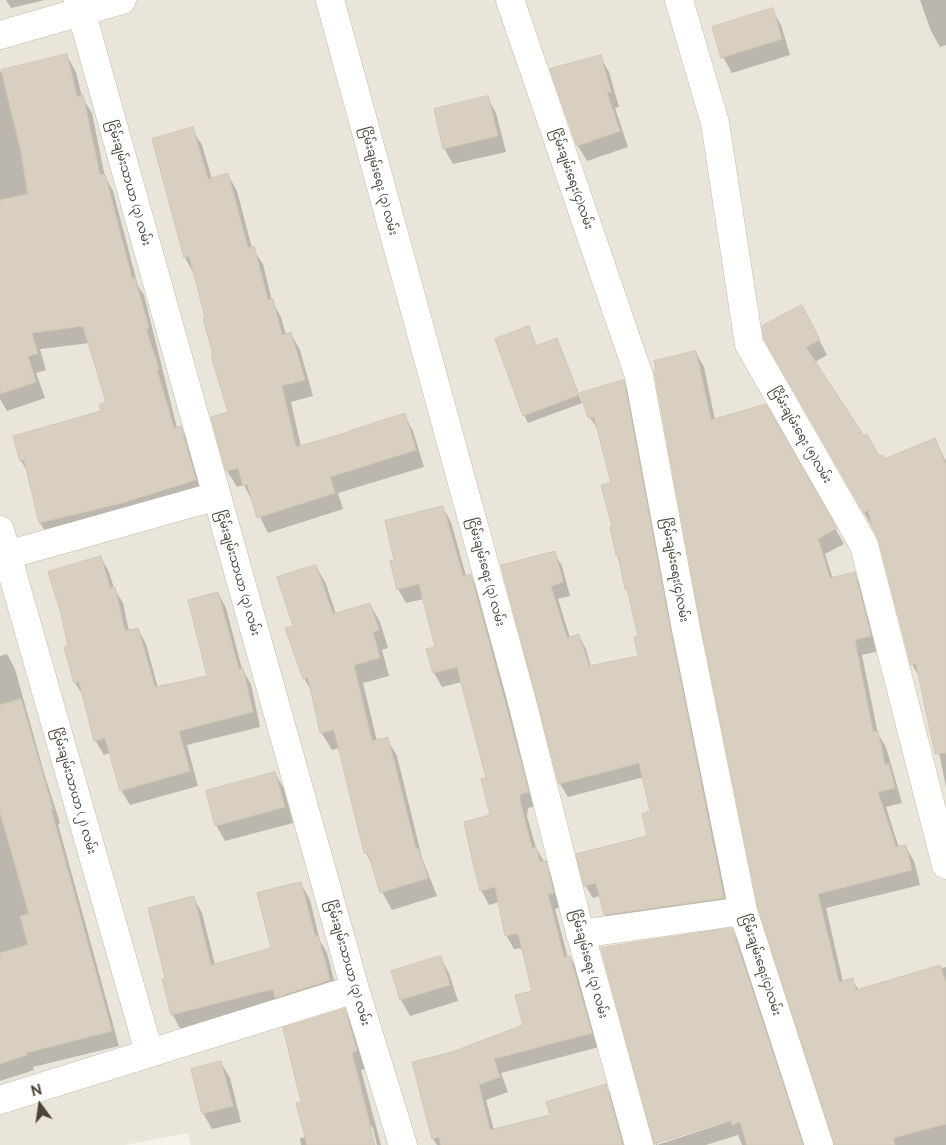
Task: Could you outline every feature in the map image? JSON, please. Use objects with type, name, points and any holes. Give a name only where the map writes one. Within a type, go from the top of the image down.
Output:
[{"type":"street","points":[[0,35],[80,6],[122,0]]},
{"type":"street","name":"ငြိမ်းချမ်းရေး (၃) လမ်း","points":[[330,0],[521,698],[580,934],[638,1145]]},
{"type":"street","name":"ငြိမ်းချမ်းရေး(၄)လမ်း","points":[[510,0],[639,376],[686,629],[744,911],[819,1145]]},
{"type":"street","name":"ငြိမ်းချမ်းရေး (၅)လမ်း","points":[[680,0],[715,124],[749,344],[864,546],[946,865]]},
{"type":"street","name":"ငြိမ်းချမ်းသာယာ (၃) လမ်း","points":[[80,6],[355,989],[403,1145]]},
{"type":"street","points":[[2,547],[217,496]]},
{"type":"street","name":"ငြိမ်းချမ်းသာယာ (၂) လမ်း","points":[[2,547],[149,1052]]},
{"type":"street","points":[[580,934],[744,911]]},
{"type":"street","points":[[0,1100],[355,989]]},
{"type":"shaded area","points":[[0,0],[946,0],[946,1145],[191,1145],[188,1133],[125,1145],[0,1145]]},
{"type":"building","points":[[773,8],[782,39],[721,58],[712,27]]},
{"type":"building","points":[[67,54],[77,97],[83,95],[100,175],[105,174],[132,278],[135,278],[149,328],[146,329],[159,369],[157,370],[174,428],[181,426],[196,480],[122,503],[39,523],[24,460],[20,461],[13,436],[101,411],[99,404],[106,402],[83,326],[32,333],[38,354],[28,356],[36,382],[0,394],[0,200],[28,194],[20,147],[1,70]]},
{"type":"building","points":[[601,55],[611,92],[607,93],[620,131],[577,146],[550,69]]},
{"type":"building","points":[[488,96],[498,136],[443,149],[434,109]]},
{"type":"building","points":[[193,127],[208,179],[228,173],[248,248],[254,246],[268,300],[273,299],[282,335],[291,332],[305,380],[282,386],[296,447],[405,413],[416,450],[330,477],[335,493],[257,518],[247,484],[243,486],[238,468],[226,471],[211,417],[228,412],[211,356],[213,355],[203,318],[205,317],[189,256],[184,258],[152,139]]},
{"type":"building","points":[[802,305],[820,340],[806,347],[864,436],[867,434],[879,456],[882,455],[884,459],[935,438],[946,465],[946,753],[935,754],[916,664],[911,665],[879,541],[872,527],[868,510],[864,513],[764,339],[762,326]]},
{"type":"building","points":[[529,326],[536,346],[557,338],[579,395],[523,416],[495,339]]},
{"type":"building","points":[[696,351],[711,420],[766,404],[837,528],[818,539],[830,578],[855,572],[871,636],[855,640],[873,732],[878,731],[885,765],[889,764],[895,788],[878,792],[896,847],[906,845],[912,870],[818,894],[839,982],[853,978],[856,990],[940,965],[946,983],[946,1124],[893,1138],[895,1145],[834,1145],[758,907],[701,626],[654,370],[656,370],[654,361]]},
{"type":"building","points":[[624,380],[671,632],[724,898],[604,915],[596,883],[584,886],[576,854],[647,836],[642,814],[650,811],[639,763],[559,784],[501,565],[555,551],[563,582],[551,586],[567,638],[579,634],[589,666],[638,656],[634,637],[638,636],[618,555],[616,555],[610,527],[612,526],[601,485],[611,483],[594,417],[588,418],[580,393]]},
{"type":"building","points":[[443,506],[463,576],[471,574],[529,792],[520,794],[520,800],[532,848],[536,847],[540,862],[546,861],[554,893],[548,894],[564,957],[570,956],[592,1033],[494,1059],[500,1077],[479,1085],[490,1130],[550,1115],[546,1102],[606,1084],[623,1145],[441,1145],[439,1137],[432,1139],[412,1062],[452,1052],[523,1025],[515,995],[532,991],[518,933],[505,936],[495,887],[480,891],[473,863],[464,822],[490,815],[481,779],[486,778],[457,667],[433,673],[426,649],[435,647],[419,584],[397,590],[390,561],[394,560],[385,521]]},
{"type":"building","points":[[101,556],[110,588],[115,587],[125,631],[138,628],[155,687],[207,676],[188,600],[218,592],[239,669],[243,668],[253,712],[179,731],[190,771],[120,791],[105,738],[94,741],[79,682],[74,683],[64,647],[68,646],[61,614],[48,572]]},
{"type":"building","points":[[316,565],[333,614],[370,603],[379,630],[373,632],[380,658],[354,665],[372,741],[388,737],[416,849],[418,848],[428,878],[380,893],[368,853],[364,853],[334,730],[320,733],[308,678],[303,679],[285,628],[293,626],[277,577]]},
{"type":"building","points":[[21,699],[53,809],[51,809],[112,1031],[26,1053],[27,1055],[0,1064],[0,953],[28,945],[20,916],[29,914],[0,812],[0,705]]},
{"type":"building","points":[[275,772],[285,807],[215,826],[206,791]]},
{"type":"building","points":[[301,882],[315,936],[318,935],[330,980],[275,998],[273,989],[171,1015],[162,979],[165,978],[148,908],[194,896],[211,965],[271,948],[257,893]]},
{"type":"building","points":[[732,928],[803,1145],[747,1145],[740,1122],[732,1125],[730,1120],[654,1144],[601,948]]},
{"type":"building","points":[[441,956],[450,985],[400,1000],[391,971]]},
{"type":"building","points":[[345,1009],[357,1051],[352,1053],[375,1145],[307,1145],[296,1103],[301,1102],[283,1028]]},
{"type":"building","points":[[221,1061],[233,1106],[202,1114],[191,1069]]}]
